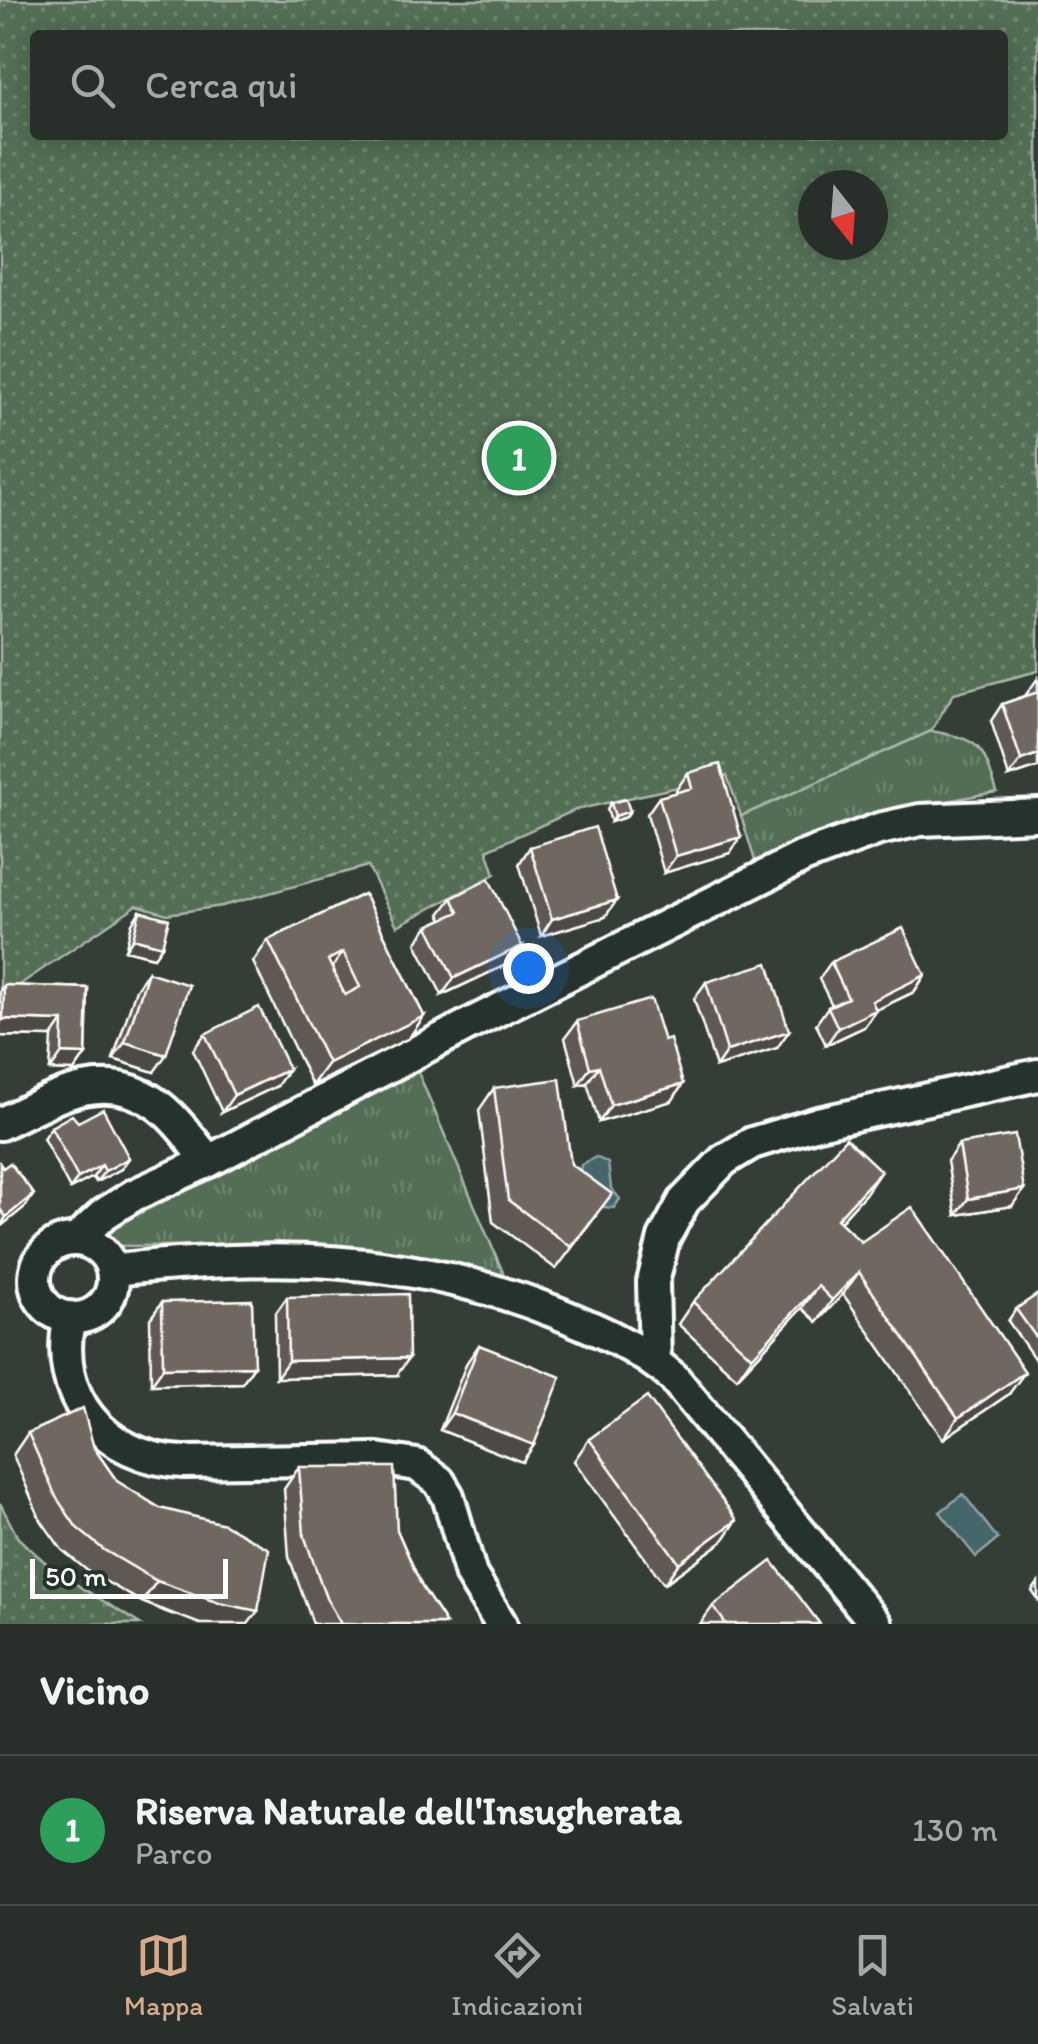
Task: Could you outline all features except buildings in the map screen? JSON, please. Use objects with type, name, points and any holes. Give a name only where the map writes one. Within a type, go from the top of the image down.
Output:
[{"type":"street","points":[[76,1240],[100,1248],[113,1270],[114,1282],[104,1305],[82,1317],[70,1318],[46,1306],[35,1282],[36,1269],[51,1247],[76,1240],[122,1202],[768,874],[840,842],[920,820],[1038,815]]},
{"type":"street","points":[[655,1362],[654,1282],[664,1238],[700,1181],[724,1160],[752,1143],[818,1123],[1038,1075]]},
{"type":"street","points":[[0,1124],[66,1092],[113,1085],[157,1104],[209,1161]]},
{"type":"street","points":[[113,1270],[257,1258],[333,1260],[400,1269],[526,1301],[607,1334],[655,1362],[690,1395],[876,1624]]},
{"type":"street","points":[[70,1318],[64,1357],[74,1396],[89,1418],[107,1434],[138,1452],[175,1461],[391,1460],[425,1469],[448,1496],[471,1575],[502,1624]]},
{"type":"green space","points":[[0,0],[1038,0],[1038,671],[954,693],[931,731],[741,816],[727,776],[575,810],[487,850],[495,874],[397,926],[368,866],[222,906],[167,914],[137,905],[0,998]]},
{"type":"green space","points":[[931,731],[977,747],[997,792],[874,819],[756,864],[741,816]]},
{"type":"green space","points":[[418,1072],[504,1275],[428,1256],[305,1245],[112,1246],[107,1236],[123,1222]]},
{"type":"green space","points":[[0,1503],[18,1538],[55,1571],[140,1624],[0,1624]]},
{"type":"water","points":[[596,1157],[608,1163],[611,1188],[620,1199],[614,1208],[604,1207],[579,1177],[581,1165]]},
{"type":"water","points":[[963,1494],[998,1539],[976,1557],[940,1512]]},
{"type":"place","name":"Riserva Naturale dell'Insugherata","points":[[519,458]]}]
